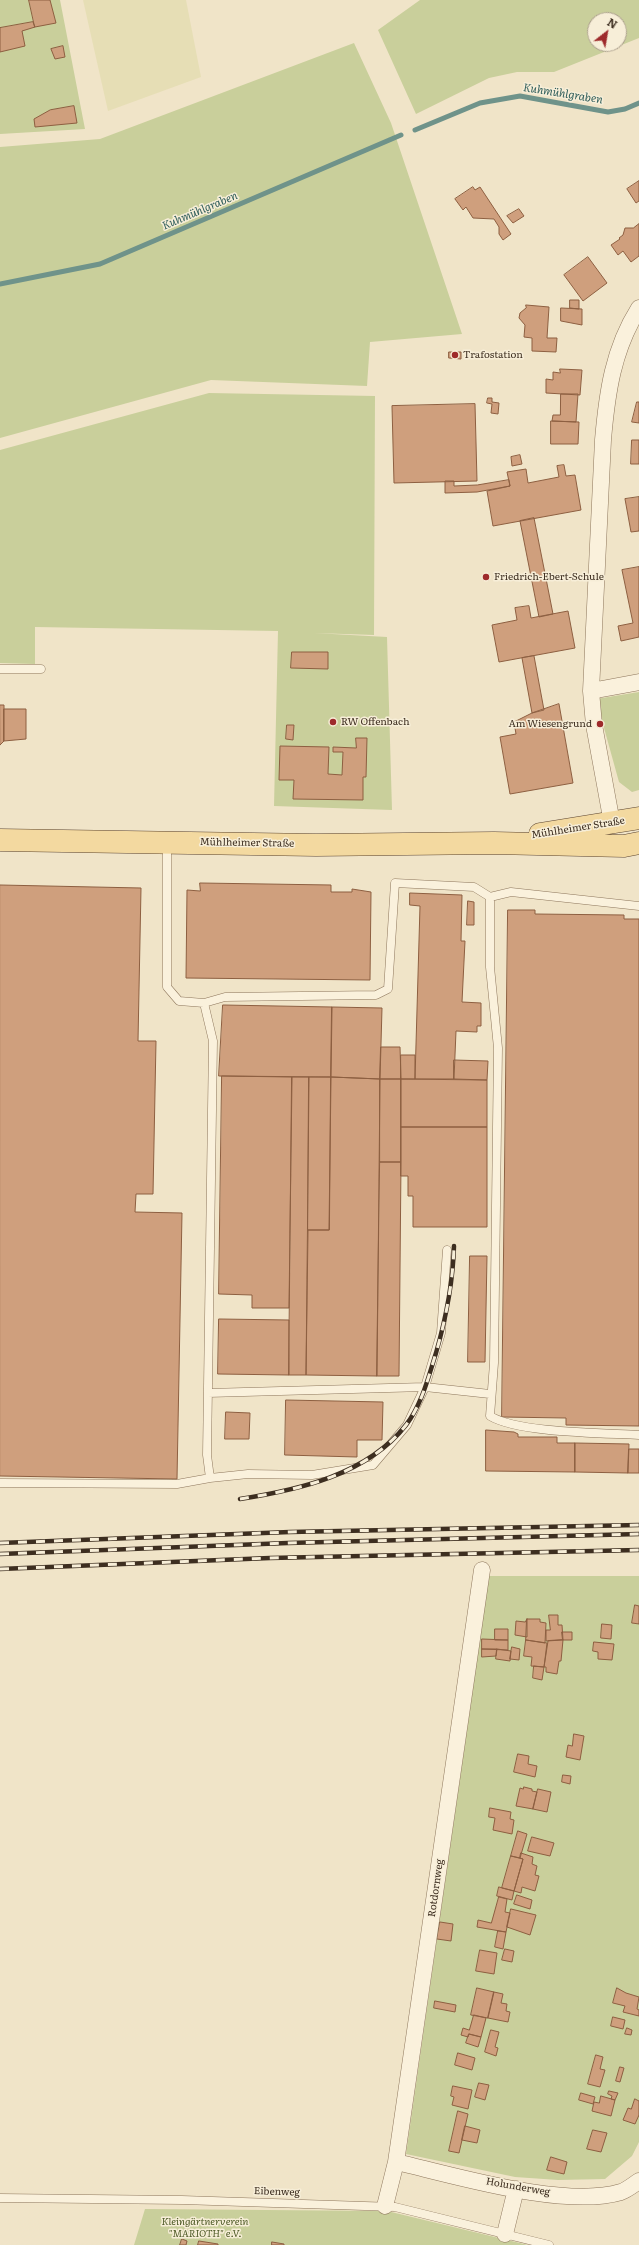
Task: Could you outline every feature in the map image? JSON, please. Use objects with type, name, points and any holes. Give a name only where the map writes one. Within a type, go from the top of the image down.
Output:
[{"type":"main road","name":"Mühlheimer Straße","points":[[494,843],[639,818]]},
{"type":"main road","name":"Mühlheimer Straße","points":[[0,840],[316,845],[494,843],[634,846]]},
{"type":"street","points":[[612,823],[594,725],[591,691],[606,405],[612,373],[619,348],[639,308]]},
{"type":"street","points":[[591,691],[639,682]]},
{"type":"street","name":"Rotdornweg","points":[[385,2206],[396,2162],[482,1570]]},
{"type":"street","name":"Holunderweg","points":[[396,2162],[516,2189],[593,2196],[622,2191],[639,2181]]},
{"type":"street","points":[[504,2234],[516,2189]]},
{"type":"lane","points":[[0,669],[41,669]]},
{"type":"lane","points":[[168,842],[167,987],[179,1000],[204,1003],[225,997],[376,995],[388,990],[395,884],[474,887],[490,897],[510,892],[639,906]]},
{"type":"lane","points":[[490,897],[490,967],[498,1048],[494,1363],[490,1394],[490,1416],[499,1422],[536,1428],[639,1435]]},
{"type":"lane","points":[[204,1003],[213,1041],[207,1455],[210,1478]]},
{"type":"lane","points":[[0,1483],[177,1484],[210,1478],[248,1474],[312,1475],[373,1464],[407,1425],[426,1387],[441,1334],[448,1250]]},
{"type":"lane","points":[[208,1394],[426,1387],[490,1394]]},
{"type":"lane","name":"Eibenweg","points":[[0,2198],[100,2198],[385,2206],[411,2210],[549,2245]]},
{"type":"shaded area","points":[[83,0],[186,0],[201,77],[108,111]]},
{"type":"green space","points":[[0,0],[60,0],[85,129],[0,134]]},
{"type":"green space","points":[[420,0],[639,0],[639,38],[627,43],[627,12],[587,12],[587,52],[604,52],[554,72],[517,72],[489,78],[416,114],[378,30]]},
{"type":"green space","points":[[354,43],[391,123],[462,334],[370,342],[367,386],[211,380],[0,438],[0,147],[100,139]]},
{"type":"green space","points":[[209,393],[375,396],[374,635],[314,633],[387,637],[392,810],[274,806],[278,631],[35,627],[35,664],[0,663],[0,450]]},
{"type":"green space","points":[[639,692],[639,790],[632,792],[619,782],[596,699]]},
{"type":"green space","points":[[489,1576],[639,1576],[639,2142],[632,2156],[605,2179],[558,2180],[515,2177],[406,2154]]},
{"type":"green space","name":"Kleingärtnerverein \"MARIOTH\" e.V.","points":[[145,2209],[387,2211],[528,2245],[134,2245]]},
{"type":"building","points":[[29,0],[50,0],[56,23],[35,27]]},
{"type":"building","points":[[33,22],[35,27],[22,31],[25,46],[0,52],[0,28]]},
{"type":"building","points":[[63,46],[65,57],[55,59],[51,49]]},
{"type":"building","points":[[74,106],[77,123],[35,127],[34,119],[50,110]]},
{"type":"building","points":[[639,181],[639,201],[636,203],[627,189]]},
{"type":"building","points":[[473,187],[475,190],[480,187],[511,234],[503,240],[499,234],[499,227],[494,219],[473,218],[466,207],[463,210],[455,199]]},
{"type":"building","points":[[519,209],[524,216],[513,223],[507,216]]},
{"type":"building","points":[[639,224],[639,256],[631,262],[623,251],[618,255],[611,245],[620,239],[619,238],[623,235],[625,228],[633,228]]},
{"type":"building","points":[[588,257],[607,283],[583,301],[564,275]]},
{"type":"building","points":[[570,300],[579,300],[579,309],[570,308]]},
{"type":"building","points":[[526,305],[549,307],[547,338],[557,338],[556,352],[532,351],[532,338],[524,337],[525,325],[519,318],[520,313],[526,308]]},
{"type":"building","points":[[561,308],[582,309],[582,325],[561,321]]},
{"type":"building","name":"Trafostation","points":[[449,352],[461,352],[461,359],[449,358]]},
{"type":"building","points":[[560,369],[582,370],[580,395],[546,393],[546,379],[553,380],[553,372],[560,373]]},
{"type":"building","points":[[561,394],[578,394],[576,422],[552,421],[553,415],[560,415]]},
{"type":"building","points":[[488,398],[492,398],[492,402],[499,403],[498,414],[491,413],[492,404],[487,403]]},
{"type":"building","points":[[637,402],[639,402],[639,423],[632,422]]},
{"type":"building","points":[[475,404],[477,481],[394,483],[392,406]]},
{"type":"building","points":[[551,421],[579,422],[578,444],[551,444]]},
{"type":"building","points":[[632,440],[639,440],[639,464],[631,464]]},
{"type":"building","points":[[520,455],[522,464],[512,466],[511,457]]},
{"type":"building","points":[[564,465],[566,476],[575,475],[581,510],[493,526],[487,491],[510,486],[507,472],[526,469],[528,483],[559,477],[557,466]]},
{"type":"building","points":[[509,480],[510,486],[477,492],[445,493],[445,481],[454,481],[454,486],[477,485]]},
{"type":"building","points":[[639,497],[639,531],[631,532],[625,499]]},
{"type":"building","points":[[534,518],[553,614],[539,617],[520,521]]},
{"type":"building","points":[[639,567],[639,637],[621,641],[618,626],[633,623],[622,570]]},
{"type":"building","points":[[529,606],[531,618],[568,611],[575,648],[499,662],[492,625],[517,620],[515,608]]},
{"type":"building","points":[[292,652],[328,652],[328,669],[291,668]]},
{"type":"building","points":[[534,656],[544,710],[532,713],[522,658]]},
{"type":"building","points":[[559,704],[573,783],[510,794],[500,737],[516,734],[514,722],[532,713]]},
{"type":"building","points":[[0,705],[4,705],[4,741],[0,745]]},
{"type":"building","points":[[4,709],[26,709],[26,739],[4,741]]},
{"type":"building","points":[[287,725],[294,725],[293,740],[286,739]]},
{"type":"building","points":[[356,738],[367,738],[366,777],[363,777],[363,800],[293,799],[294,780],[279,780],[280,746],[329,747],[328,774],[342,775],[343,752],[333,752],[333,747],[356,748]]},
{"type":"building","points":[[200,883],[331,885],[331,892],[352,892],[352,889],[371,892],[370,980],[186,978],[187,890],[200,891]]},
{"type":"building","points":[[0,885],[141,888],[138,1041],[156,1041],[153,1194],[136,1194],[135,1212],[182,1213],[177,1479],[0,1476]]},
{"type":"building","points":[[410,893],[462,895],[461,941],[465,941],[462,1002],[481,1003],[481,1026],[477,1026],[477,1032],[456,1031],[454,1079],[415,1079],[420,906],[410,905]]},
{"type":"building","points":[[468,901],[474,902],[474,925],[467,925]]},
{"type":"building","points":[[508,910],[535,910],[535,914],[624,915],[624,919],[639,919],[639,1426],[566,1425],[566,1418],[502,1417]]},
{"type":"building","points":[[223,1005],[332,1007],[331,1077],[219,1076]]},
{"type":"building","points":[[332,1007],[382,1008],[380,1079],[331,1077]]},
{"type":"building","points":[[381,1047],[400,1047],[401,1079],[380,1079]]},
{"type":"building","points":[[401,1055],[415,1055],[415,1079],[401,1079]]},
{"type":"building","points":[[454,1060],[488,1061],[487,1080],[454,1079]]},
{"type":"building","points":[[222,1076],[292,1077],[289,1308],[252,1308],[252,1295],[219,1294]]},
{"type":"building","points":[[292,1077],[309,1077],[306,1375],[289,1375]]},
{"type":"building","points":[[309,1077],[331,1077],[329,1230],[308,1230]]},
{"type":"building","points":[[331,1077],[380,1079],[377,1376],[306,1375],[308,1230],[329,1230]]},
{"type":"building","points":[[380,1079],[401,1079],[401,1162],[380,1162]]},
{"type":"building","points":[[401,1079],[487,1080],[487,1127],[401,1127]]},
{"type":"building","points":[[401,1127],[487,1127],[487,1227],[413,1227],[413,1196],[408,1196],[408,1176],[401,1176]]},
{"type":"building","points":[[380,1162],[401,1162],[399,1376],[377,1376]]},
{"type":"building","points":[[470,1256],[487,1256],[485,1362],[468,1362]]},
{"type":"building","points":[[219,1319],[289,1320],[289,1375],[218,1374]]},
{"type":"building","points":[[286,1400],[383,1402],[382,1440],[357,1440],[357,1457],[285,1455]]},
{"type":"building","points":[[226,1412],[250,1413],[249,1439],[225,1439]]},
{"type":"building","points":[[486,1430],[514,1432],[518,1434],[518,1437],[557,1437],[557,1443],[575,1443],[575,1472],[486,1471]]},
{"type":"building","points":[[575,1443],[629,1444],[628,1473],[575,1472]]},
{"type":"building","points":[[629,1449],[639,1449],[639,1473],[628,1473]]},
{"type":"building","points":[[635,1605],[639,1606],[639,1624],[632,1623]]},
{"type":"building","points":[[549,1615],[558,1615],[558,1625],[562,1625],[563,1640],[546,1641],[546,1630],[550,1630]]},
{"type":"building","points":[[527,1619],[527,1637],[515,1635],[516,1621],[525,1622]]},
{"type":"building","points":[[527,1619],[540,1619],[540,1622],[546,1623],[545,1643],[526,1640]]},
{"type":"building","points":[[602,1624],[612,1625],[611,1639],[601,1638]]},
{"type":"building","points":[[495,1629],[508,1629],[508,1640],[495,1640]]},
{"type":"building","points":[[562,1632],[572,1632],[572,1640],[563,1640]]},
{"type":"building","points":[[482,1639],[508,1640],[508,1650],[482,1649]]},
{"type":"building","points":[[526,1640],[547,1643],[544,1667],[531,1666],[532,1657],[524,1656]]},
{"type":"building","points":[[563,1640],[561,1661],[559,1661],[557,1674],[546,1672],[546,1667],[544,1667],[548,1641]]},
{"type":"building","points":[[594,1642],[614,1644],[612,1660],[598,1659],[598,1652],[593,1651]]},
{"type":"building","points":[[512,1647],[520,1649],[519,1660],[510,1659]]},
{"type":"building","points":[[482,1649],[497,1649],[496,1656],[482,1657]]},
{"type":"building","points":[[497,1649],[511,1651],[510,1661],[496,1659]]},
{"type":"building","points":[[534,1666],[544,1667],[542,1680],[533,1678]]},
{"type":"building","points":[[574,1734],[584,1736],[580,1760],[566,1757],[568,1745],[572,1746]]},
{"type":"building","points":[[518,1754],[529,1756],[528,1764],[537,1766],[535,1777],[514,1772]]},
{"type":"building","points":[[563,1775],[571,1776],[570,1784],[562,1782]]},
{"type":"building","points":[[524,1787],[537,1792],[533,1809],[516,1806],[520,1788],[523,1789]]},
{"type":"building","points":[[538,1789],[551,1792],[547,1812],[533,1809]]},
{"type":"building","points":[[490,1808],[511,1812],[510,1819],[514,1820],[512,1834],[493,1830],[495,1818],[489,1817]]},
{"type":"building","points":[[518,1831],[527,1834],[520,1858],[511,1856]]},
{"type":"building","points":[[532,1837],[554,1843],[550,1856],[528,1851]]},
{"type":"building","points":[[521,1853],[533,1857],[532,1864],[537,1866],[535,1875],[539,1876],[535,1891],[522,1887],[521,1893],[514,1891],[523,1859],[520,1858]]},
{"type":"building","points":[[511,1856],[523,1859],[514,1891],[502,1888]]},
{"type":"building","points":[[499,1887],[514,1891],[512,1900],[497,1896]]},
{"type":"building","points":[[517,1895],[532,1900],[530,1909],[514,1904]]},
{"type":"building","points":[[499,1897],[507,1899],[505,1912],[510,1913],[506,1932],[477,1927],[478,1920],[491,1923]]},
{"type":"building","points":[[511,1909],[536,1915],[530,1935],[507,1927]]},
{"type":"building","points":[[440,1922],[453,1924],[451,1941],[437,1939]]},
{"type":"building","points":[[498,1931],[506,1932],[503,1949],[495,1947]]},
{"type":"building","points":[[505,1949],[514,1951],[512,1962],[502,1960]]},
{"type":"building","points":[[480,1950],[497,1953],[494,1974],[476,1971]]},
{"type":"building","points":[[477,1988],[494,1992],[488,2018],[471,2015]]},
{"type":"building","points":[[617,1988],[626,1993],[639,1997],[637,2009],[639,2010],[639,2016],[623,2012],[625,2006],[613,2003]]},
{"type":"building","points":[[494,1992],[503,1994],[501,2003],[507,2004],[506,2011],[510,2012],[508,2022],[488,2018]]},
{"type":"building","points":[[435,2001],[456,2005],[455,2012],[434,2008]]},
{"type":"building","points":[[474,2015],[486,2018],[481,2037],[469,2034],[468,2037],[461,2035],[463,2028],[469,2030]]},
{"type":"building","points":[[613,2017],[625,2020],[623,2029],[611,2026]]},
{"type":"building","points":[[627,2028],[632,2030],[631,2035],[625,2034]]},
{"type":"building","points":[[491,2030],[499,2032],[495,2047],[498,2048],[496,2056],[485,2052]]},
{"type":"building","points":[[469,2034],[481,2037],[478,2047],[466,2043]]},
{"type":"building","points":[[458,2053],[475,2058],[472,2070],[455,2065]]},
{"type":"building","points":[[596,2055],[603,2057],[600,2069],[605,2070],[600,2087],[588,2084]]},
{"type":"building","points":[[620,2067],[624,2068],[620,2082],[616,2081]]},
{"type":"building","points":[[479,2083],[489,2085],[485,2100],[475,2097]]},
{"type":"building","points":[[453,2086],[472,2090],[468,2109],[452,2105],[454,2097],[451,2096]]},
{"type":"building","points":[[609,2091],[618,2093],[615,2100],[611,2099],[612,2096],[608,2094]]},
{"type":"building","points":[[581,2093],[595,2097],[593,2104],[579,2100]]},
{"type":"building","points":[[601,2096],[615,2100],[611,2116],[592,2111],[594,2102],[599,2103]]},
{"type":"building","points":[[635,2099],[639,2101],[639,2115],[635,2124],[623,2120],[628,2108],[631,2109]]},
{"type":"building","points":[[458,2111],[468,2114],[459,2153],[449,2151]]},
{"type":"building","points":[[465,2126],[480,2130],[477,2143],[462,2140]]},
{"type":"building","points":[[593,2130],[607,2133],[601,2152],[587,2149]]},
{"type":"building","points":[[551,2157],[567,2162],[564,2174],[547,2170]]},
{"type":"building","points":[[182,2239],[187,2241],[186,2245],[180,2245]]},
{"type":"building","points":[[199,2241],[218,2244],[218,2245],[198,2245]]},
{"type":"building","points":[[272,2242],[284,2244],[284,2245],[272,2245]]},
{"type":"waterway","name":"Kuhmühlgraben","points":[[415,130],[480,103],[520,96],[608,112],[625,109],[639,103]]},
{"type":"waterway","name":"Kuhmühlgraben","points":[[0,284],[100,264],[401,135]]},
{"type":"railway","points":[[240,1499],[285,1491],[308,1485],[352,1468],[372,1456],[390,1442],[406,1425],[412,1417],[424,1390],[440,1340],[451,1286],[454,1246]]},
{"type":"railway","points":[[0,1543],[290,1532],[639,1525]]},
{"type":"railway","points":[[0,1554],[288,1543],[639,1534]]},
{"type":"railway","points":[[0,1569],[270,1558],[639,1550]]},
{"type":"place","name":"Trafostation","points":[[455,355]]},
{"type":"place","name":"Friedrich-Ebert-Schule","points":[[486,577]]},
{"type":"place","name":"RW Offenbach","points":[[333,722]]},
{"type":"place","name":"Am Wiesengrund","points":[[600,724]]}]
